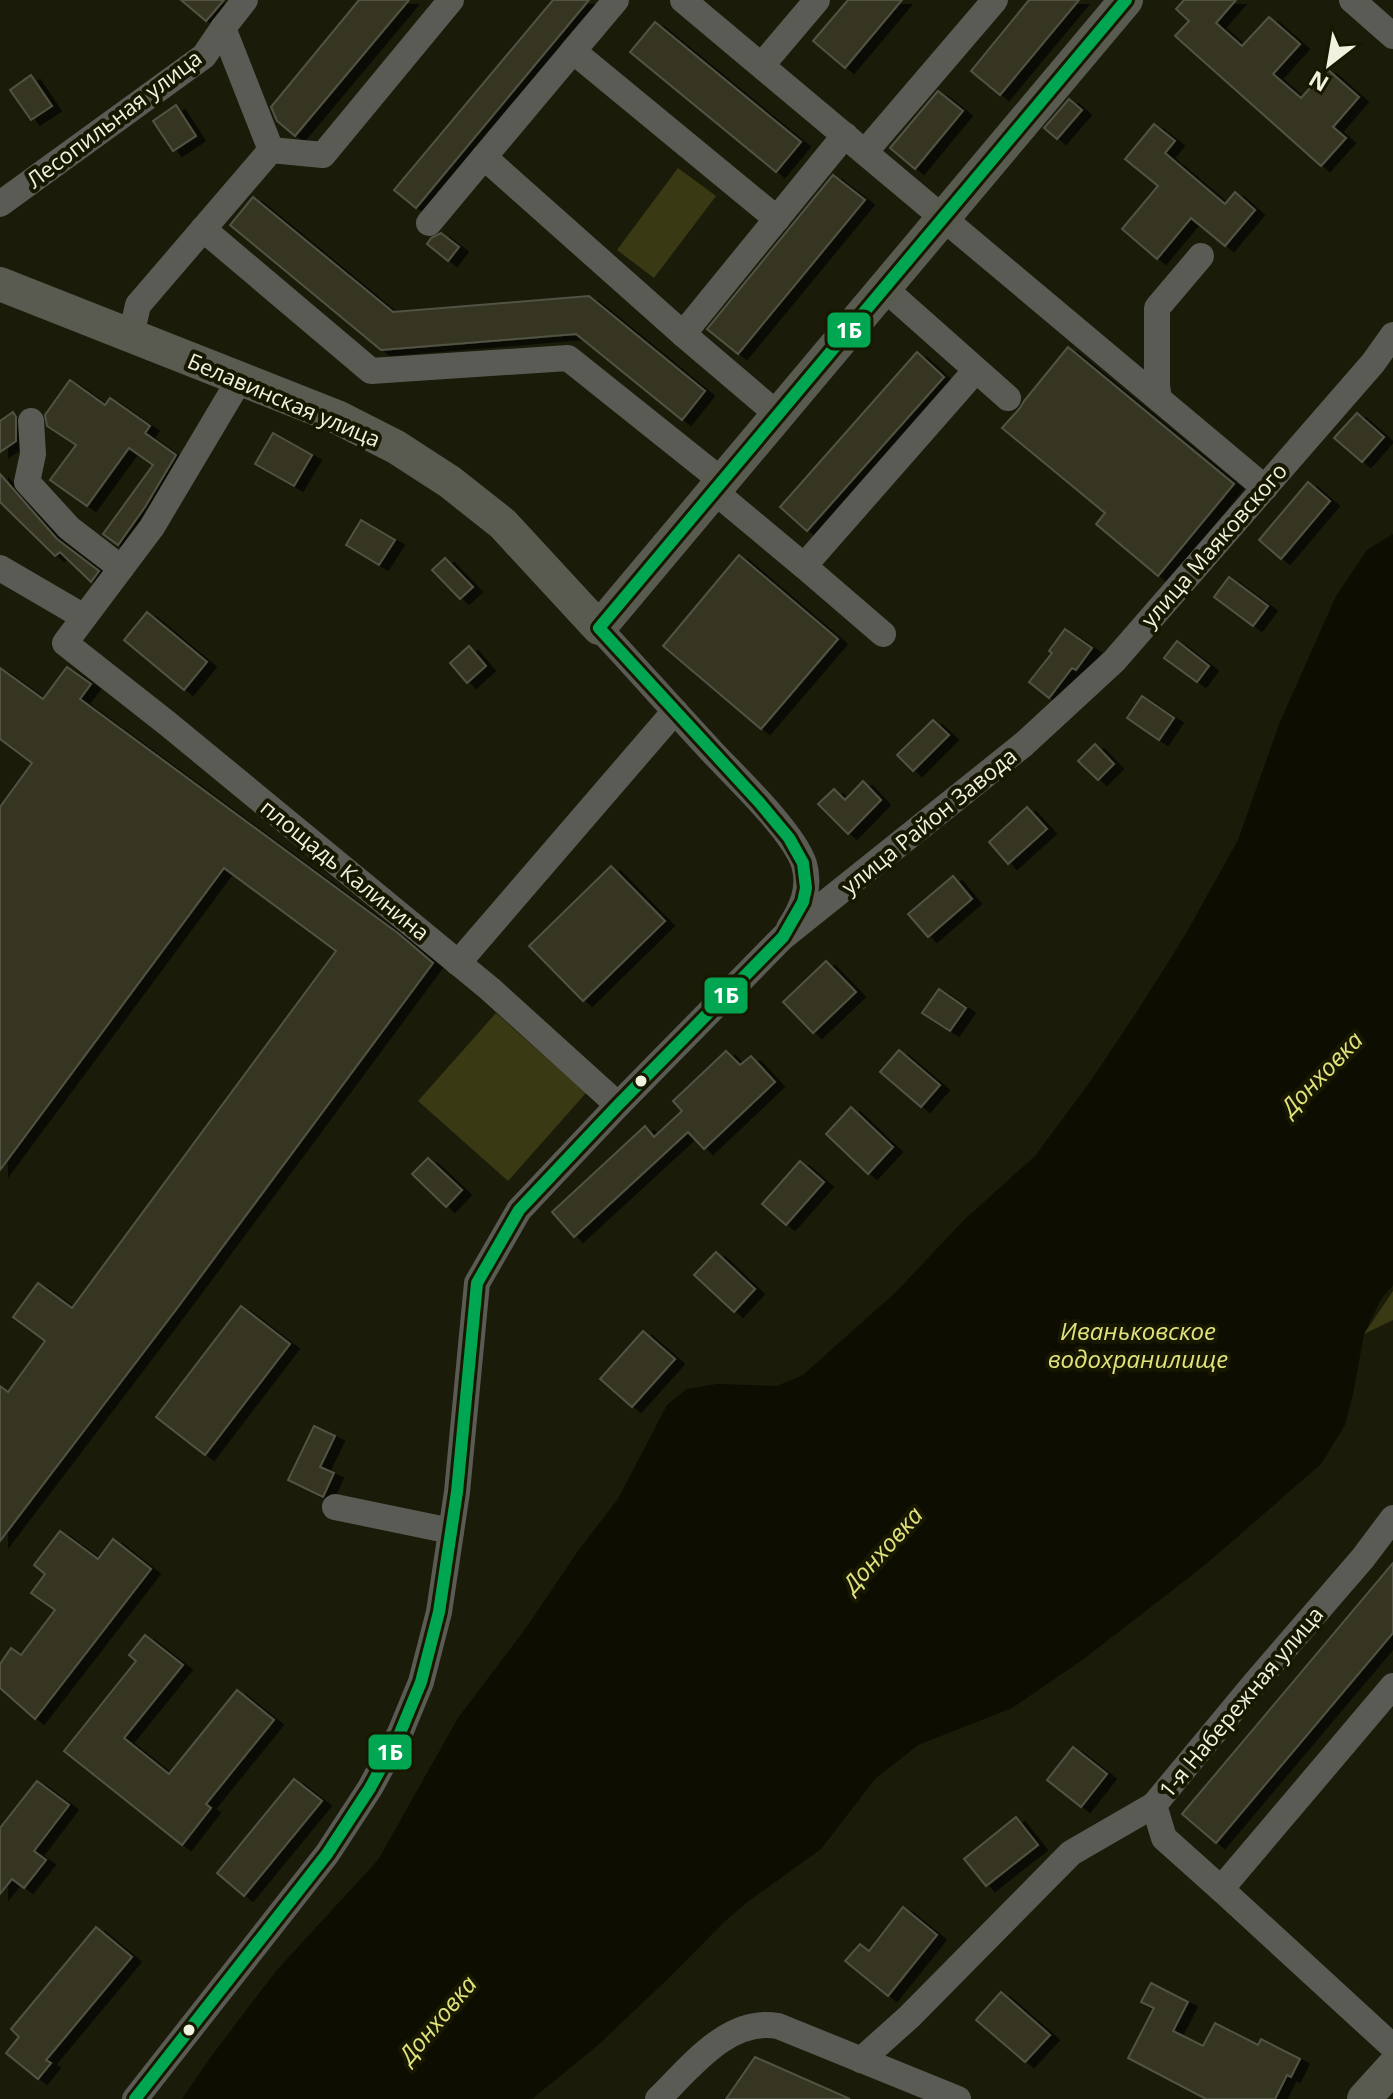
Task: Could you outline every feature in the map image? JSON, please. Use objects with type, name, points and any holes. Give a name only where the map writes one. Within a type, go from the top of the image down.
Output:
[{"type":"main road","points":[[599,628],[1126,0]]},
{"type":"main road","name":"Белавинская улица","points":[[0,284],[337,417],[396,447],[450,482],[503,524],[599,628]]},
{"type":"main road","points":[[1364,2099],[1393,2067]]},
{"type":"street","name":"Лесопильная улица","points":[[0,204],[204,56],[245,0]]},
{"type":"street","points":[[271,150],[323,155],[451,0]]},
{"type":"street","points":[[429,223],[616,0]]},
{"type":"street","points":[[683,0],[1265,488]]},
{"type":"street","points":[[762,65],[817,0]]},
{"type":"street","points":[[683,334],[777,219],[995,0]]},
{"type":"street","points":[[1352,0],[1393,36]]},
{"type":"street","points":[[223,28],[271,150]]},
{"type":"street","points":[[573,51],[777,219]]},
{"type":"street","points":[[131,336],[138,305],[271,150]]},
{"type":"street","points":[[484,157],[777,414]]},
{"type":"street","points":[[203,229],[371,371],[568,358],[718,486],[883,634]]},
{"type":"street","points":[[1159,399],[1157,308],[1201,256]]},
{"type":"street","points":[[884,288],[1008,398]]},
{"type":"street","name":"улица Маяковского","points":[[1024,744],[1114,661],[1392,338]]},
{"type":"street","points":[[804,566],[976,370]]},
{"type":"street","points":[[0,568],[84,617],[152,527],[240,379]]},
{"type":"street","points":[[31,421],[33,454],[27,482],[69,528],[121,568]]},
{"type":"street","name":"площадь Калинина","points":[[84,617],[65,643],[490,989],[618,1105]]},
{"type":"street","name":"Белавинская улица","points":[[599,628],[789,838],[803,863],[806,888],[803,902],[783,937]]},
{"type":"street","points":[[458,963],[675,711]]},
{"type":"street","name":"улица Район Завода","points":[[135,2099],[327,1854],[370,1788],[400,1733],[421,1682],[439,1612],[457,1492],[477,1283],[519,1210],[783,937],[1024,744]]},
{"type":"street","points":[[335,1507],[451,1531]]},
{"type":"street","name":"1-я Набережная улица","points":[[861,2060],[909,2017],[1071,1853],[1154,1805],[1363,1558],[1393,1518]]},
{"type":"street","points":[[1221,1889],[1393,1686]]},
{"type":"street","points":[[1154,1805],[1164,1838],[1393,2047]]},
{"type":"street","points":[[658,2099],[709,2050],[738,2031],[763,2024],[778,2026],[958,2099]]},
{"type":"shaded area","points":[[678,168],[716,196],[654,278],[617,250]]},
{"type":"shaded area","points":[[496,1013],[586,1093],[508,1181],[418,1101]]},
{"type":"shaded area","points":[[1393,1291],[1393,1320],[1364,1334]]},
{"type":"water","name":"Иваньковское водохранилище","points":[[1393,534],[1393,1285],[1381,1299],[1364,1334],[1345,1425],[1321,1464],[1205,1565],[1081,1661],[1012,1708],[918,1745],[875,1779],[821,1849],[724,1922],[598,2045],[532,2099],[182,2099],[276,1971],[378,1860],[458,1718],[618,1499],[667,1405],[687,1389],[717,1384],[777,1386],[803,1375],[896,1292],[964,1220],[1035,1156],[1090,1082],[1184,937],[1238,840],[1280,722],[1336,596],[1367,550]]},
{"type":"building","points":[[181,0],[224,0],[206,21]]},
{"type":"building","points":[[359,0],[409,0],[295,136],[277,121],[271,107]]},
{"type":"building","points":[[553,0],[589,0],[416,208],[394,190]]},
{"type":"building","points":[[848,0],[902,0],[845,68],[813,41]]},
{"type":"building","points":[[1029,0],[1079,0],[1000,95],[971,71]]},
{"type":"building","points":[[1184,0],[1236,0],[1216,23],[1242,46],[1269,17],[1300,44],[1273,74],[1301,98],[1327,69],[1359,97],[1333,127],[1346,138],[1321,166],[1175,36],[1189,21],[1176,9]]},
{"type":"building","points":[[655,22],[801,142],[776,172],[630,52]]},
{"type":"building","points":[[31,75],[52,106],[31,120],[10,90]]},
{"type":"building","points":[[938,91],[963,111],[915,169],[890,148]]},
{"type":"building","points":[[1069,99],[1082,110],[1057,139],[1044,128]]},
{"type":"building","points":[[176,105],[196,136],[173,151],[153,121]]},
{"type":"building","points":[[1154,124],[1175,141],[1165,153],[1225,204],[1235,192],[1255,210],[1225,246],[1191,218],[1157,259],[1122,229],[1158,186],[1125,159]]},
{"type":"building","points":[[833,175],[865,200],[738,354],[707,329]]},
{"type":"building","points":[[253,197],[393,312],[589,296],[705,391],[682,420],[576,334],[381,350],[230,225]]},
{"type":"building","points":[[441,233],[459,247],[448,261],[427,244]]},
{"type":"building","points":[[1068,347],[1234,484],[1158,576],[1096,524],[1105,513],[1002,428]]},
{"type":"building","points":[[917,352],[944,377],[807,531],[780,507]]},
{"type":"building","points":[[70,380],[105,405],[110,398],[150,426],[145,433],[176,455],[118,545],[103,534],[153,465],[129,448],[87,506],[50,480],[76,445],[47,426],[45,415]]},
{"type":"building","points":[[13,412],[16,417],[16,441],[0,452],[0,421]]},
{"type":"building","points":[[1357,413],[1384,437],[1362,462],[1334,438]]},
{"type":"building","points":[[273,433],[312,455],[294,486],[255,464]]},
{"type":"building","points":[[0,474],[57,539],[99,571],[91,582],[60,552],[55,556],[0,502]]},
{"type":"building","points":[[1308,482],[1330,501],[1281,559],[1259,540]]},
{"type":"building","points":[[361,520],[395,540],[379,565],[346,545]]},
{"type":"building","points":[[739,555],[838,639],[761,729],[663,646]]},
{"type":"building","points":[[445,558],[473,587],[460,599],[432,570]]},
{"type":"building","points":[[1229,577],[1268,606],[1253,626],[1214,597]]},
{"type":"building","points":[[147,612],[207,662],[184,690],[124,640]]},
{"type":"building","points":[[1065,629],[1092,648],[1049,698],[1029,682],[1052,653],[1049,651]]},
{"type":"building","points":[[1177,641],[1209,666],[1197,682],[1164,658]]},
{"type":"building","points":[[469,646],[486,666],[467,683],[450,663]]},
{"type":"building","points":[[67,667],[91,684],[80,699],[399,934],[433,963],[0,1541],[0,1386],[8,1392],[45,1341],[13,1317],[38,1283],[72,1308],[336,951],[224,868],[0,1170],[0,807],[32,763],[0,739],[0,668],[43,699]]},
{"type":"building","points":[[1142,696],[1174,718],[1159,740],[1127,718]]},
{"type":"building","points":[[933,720],[949,735],[913,771],[897,755]]},
{"type":"building","points":[[1095,744],[1114,764],[1098,780],[1078,761]]},
{"type":"building","points":[[863,781],[881,800],[848,834],[818,804],[834,789],[845,800]]},
{"type":"building","points":[[1027,807],[1047,829],[1008,864],[989,842]]},
{"type":"building","points":[[611,866],[665,921],[583,1001],[529,946]]},
{"type":"building","points":[[953,876],[972,899],[928,937],[908,914]]},
{"type":"building","points":[[826,961],[856,992],[813,1033],[783,1002]]},
{"type":"building","points":[[939,989],[966,1008],[950,1031],[922,1013]]},
{"type":"building","points":[[899,1050],[940,1085],[921,1107],[880,1072]]},
{"type":"building","points":[[726,1051],[740,1065],[751,1056],[775,1082],[704,1149],[688,1132],[574,1237],[552,1212],[645,1126],[654,1137],[682,1111],[673,1101]]},
{"type":"building","points":[[851,1107],[893,1147],[868,1174],[826,1134]]},
{"type":"building","points":[[428,1158],[462,1190],[446,1207],[412,1174]]},
{"type":"building","points":[[800,1161],[824,1182],[786,1225],[762,1204]]},
{"type":"building","points":[[716,1252],[755,1289],[734,1312],[694,1275]]},
{"type":"building","points":[[241,1306],[290,1344],[205,1455],[156,1417]]},
{"type":"building","points":[[643,1331],[675,1359],[632,1407],[600,1379]]},
{"type":"building","points":[[314,1426],[335,1436],[320,1467],[334,1473],[323,1497],[288,1480]]},
{"type":"building","points":[[60,1531],[98,1559],[113,1539],[151,1569],[35,1719],[0,1688],[0,1664],[11,1648],[21,1655],[55,1610],[31,1593],[45,1574],[34,1565]]},
{"type":"building","points":[[1393,1563],[1393,1633],[1216,1843],[1182,1814]]},
{"type":"building","points":[[145,1635],[183,1665],[124,1738],[169,1774],[237,1690],[274,1720],[206,1804],[211,1808],[182,1845],[64,1751],[136,1661],[129,1655]]},
{"type":"building","points":[[1073,1747],[1107,1774],[1081,1807],[1047,1780]]},
{"type":"building","points":[[294,1779],[322,1801],[244,1896],[217,1873]]},
{"type":"building","points":[[37,1781],[69,1805],[34,1851],[46,1860],[24,1888],[12,1879],[0,1894],[0,1828]]},
{"type":"building","points":[[1016,1817],[1038,1845],[986,1886],[964,1859]]},
{"type":"building","points":[[903,1907],[937,1935],[888,1996],[845,1961],[860,1944],[869,1951]]},
{"type":"building","points":[[96,1927],[132,1957],[46,2060],[51,2063],[38,2079],[6,2053],[19,2037],[11,2029]]},
{"type":"building","points":[[1151,1983],[1188,2002],[1173,2031],[1203,2046],[1215,2023],[1258,2045],[1261,2039],[1300,2059],[1291,2077],[1287,2075],[1275,2099],[1206,2099],[1128,2058],[1154,2008],[1141,2002]]},
{"type":"building","points":[[1001,1992],[1050,2035],[1025,2062],[976,2020]]},
{"type":"building","points":[[755,2057],[850,2099],[726,2099]]},
{"type":"transit line","name":"1Б","points":[[135,2099],[327,1854],[370,1788],[400,1733],[421,1682],[439,1612],[457,1492],[477,1283],[519,1210],[783,937],[803,902],[806,888],[803,863],[789,838],[599,628],[1126,0]]},
{"type":"water label","name":"Донховка","points":[[1322,1074]]},
{"type":"water label","name":"Донховка","points":[[883,1550]]},
{"type":"water label","name":"Донховка","points":[[438,2020]]}]
